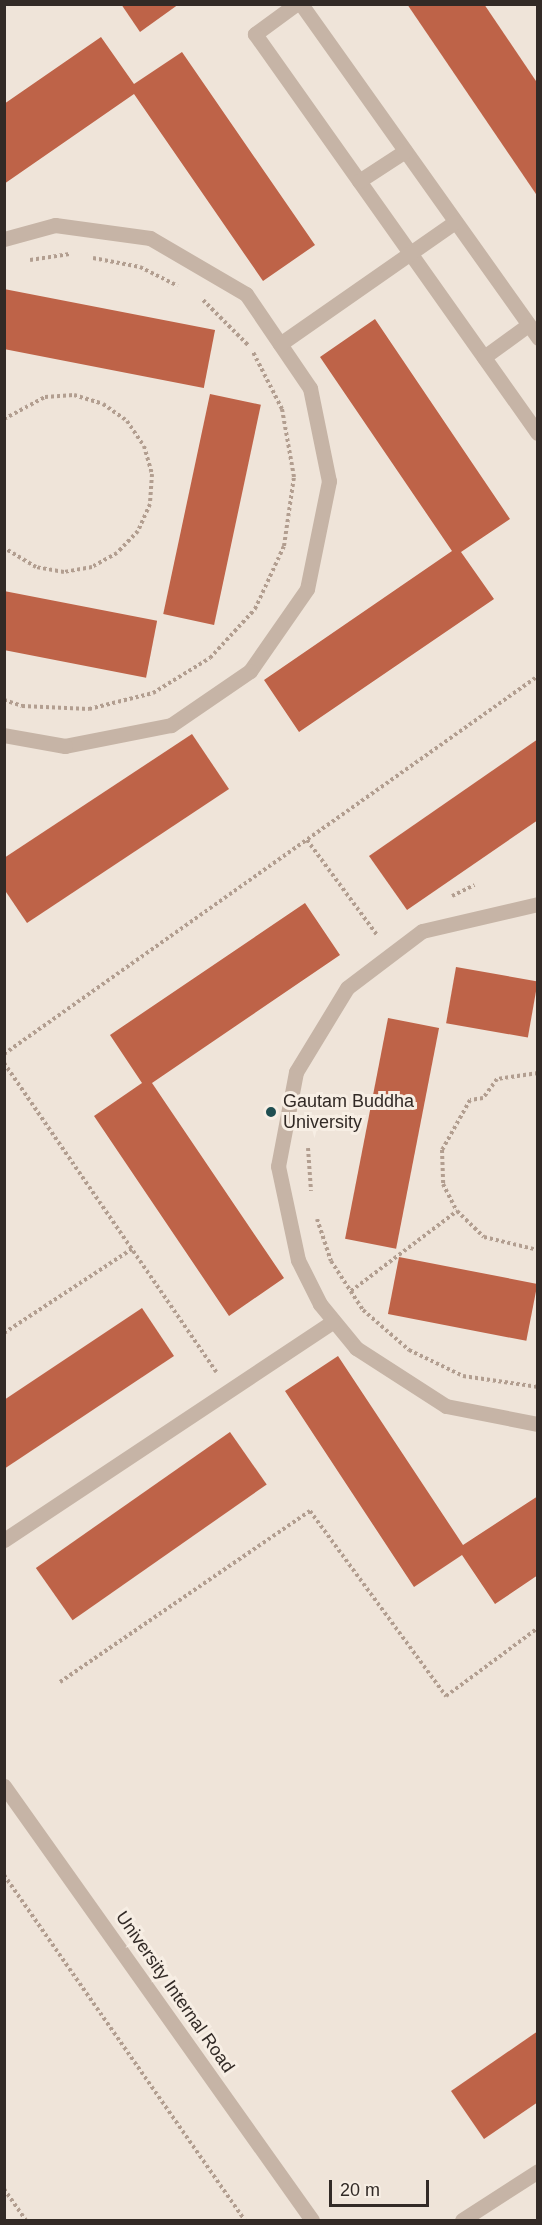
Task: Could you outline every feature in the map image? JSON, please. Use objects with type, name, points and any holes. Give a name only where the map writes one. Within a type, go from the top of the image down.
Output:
[{"type":"lane","points":[[296,4],[255,34],[537,433]]},
{"type":"lane","points":[[301,4],[537,338]]},
{"type":"lane","points":[[359,181],[405,151]]},
{"type":"lane","points":[[280,344],[455,222]]},
{"type":"lane","points":[[4,239],[55,225],[150,238],[246,294],[310,388],[329,481],[307,589],[250,671],[171,725],[65,746],[4,735]]},
{"type":"lane","points":[[484,357],[528,325]]},
{"type":"lane","points":[[537,904],[422,931],[347,988],[296,1072],[278,1166],[297,1260],[333,1321],[356,1348],[446,1407],[537,1424]]},
{"type":"lane","points":[[4,1540],[333,1321]]},
{"type":"lane","name":"University Internal Road","points":[[4,1786],[312,2220]]},
{"type":"lane","points":[[462,2220],[537,2171]]},
{"type":"path","points":[[16,262],[72,254],[140,267],[181,288]]},
{"type":"path","points":[[4,700],[22,706],[89,709],[153,693],[210,658],[255,609],[284,546],[294,477],[282,409],[250,347],[192,293]]},
{"type":"path","points":[[4,419],[45,397],[74,395],[103,404],[133,429],[152,474],[150,504],[138,531],[117,553],[92,567],[64,572],[36,567],[4,548]]},
{"type":"path","points":[[4,1054],[537,676]]},
{"type":"path","points":[[307,840],[381,941]]},
{"type":"path","points":[[4,1063],[229,1390]]},
{"type":"path","points":[[537,1073],[497,1079],[483,1098],[470,1100],[452,1125],[442,1150],[443,1184],[457,1211],[484,1237],[537,1250]]},
{"type":"path","points":[[310,1135],[312,1205]]},
{"type":"path","points":[[351,1291],[457,1211]]},
{"type":"path","points":[[316,1216],[331,1261],[351,1291],[409,1350],[463,1376],[537,1387]]},
{"type":"path","points":[[4,1333],[132,1249]]},
{"type":"path","points":[[60,1682],[310,1511],[446,1696],[537,1628]]},
{"type":"path","points":[[4,1875],[245,2220]]},
{"type":"path","points":[[4,2189],[26,2220]]},
{"type":"building","points":[[121,4],[179,4],[140,32]]},
{"type":"building","points":[[407,4],[484,4],[538,84],[538,197]]},
{"type":"building","points":[[101,37],[134,84],[182,52],[315,245],[263,281],[134,94],[4,184],[4,104]]},
{"type":"building","points":[[4,289],[215,330],[204,388],[4,349]]},
{"type":"building","points":[[375,319],[510,519],[461,552],[494,599],[299,732],[264,680],[452,551],[320,357]]},
{"type":"building","points":[[210,394],[261,405],[214,625],[163,614]]},
{"type":"building","points":[[4,591],[157,621],[146,678],[4,650]]},
{"type":"building","points":[[192,734],[229,789],[27,923],[4,889],[4,858]]},
{"type":"building","points":[[538,739],[538,820],[407,910],[369,856]]},
{"type":"building","points":[[305,903],[340,955],[152,1083],[284,1278],[229,1316],[94,1116],[142,1083],[110,1035]]},
{"type":"building","points":[[456,967],[538,981],[528,1038],[446,1023]]},
{"type":"building","points":[[388,1018],[439,1028],[396,1249],[345,1239]]},
{"type":"building","points":[[399,1257],[537,1284],[526,1341],[388,1314]]},
{"type":"building","points":[[142,1308],[174,1356],[4,1469],[4,1400]]},
{"type":"building","points":[[338,1356],[463,1545],[538,1496],[538,1575],[495,1604],[462,1555],[414,1587],[285,1391]]},
{"type":"building","points":[[230,1432],[267,1484],[73,1620],[36,1568]]},
{"type":"building","points":[[538,2031],[538,2102],[484,2139],[451,2091]]},
{"type":"place","name":"Gautam Buddha University","points":[[271,1112]]}]
